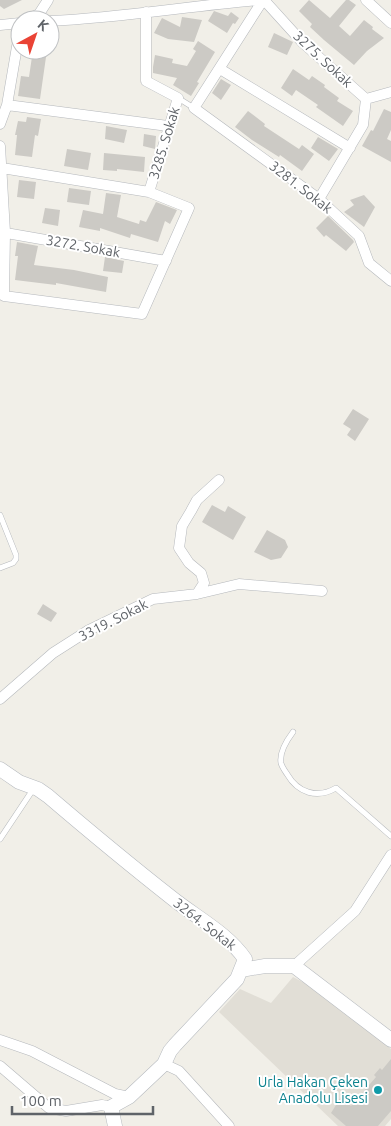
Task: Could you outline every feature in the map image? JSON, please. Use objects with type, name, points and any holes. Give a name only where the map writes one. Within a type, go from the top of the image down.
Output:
[{"type":"street","points":[[60,21],[259,0]]},
{"type":"street","points":[[194,108],[264,0]]},
{"type":"street","name":"3275. Sokak","points":[[264,0],[303,43],[366,99]]},
{"type":"street","points":[[366,0],[391,23]]},
{"type":"street","name":"3285. Sokak","points":[[2,285],[4,296],[142,314],[189,208],[148,192],[178,98],[146,81],[146,12]]},
{"type":"street","points":[[0,124],[7,105],[15,60]]},
{"type":"street","points":[[220,69],[350,148]]},
{"type":"street","points":[[320,199],[364,125],[366,99],[391,92]]},
{"type":"street","points":[[7,105],[168,126]]},
{"type":"street","name":"3281. Sokak","points":[[194,108],[320,199],[359,236],[369,263],[391,281]]},
{"type":"street","points":[[0,146],[3,232],[2,285]]},
{"type":"street","points":[[2,168],[148,192]]},
{"type":"street","name":"3272. Sokak","points":[[3,232],[166,261]]},
{"type":"street","points":[[197,594],[204,583],[201,573],[189,563],[179,548],[182,526],[197,500],[219,480]]},
{"type":"street","name":"3319. Sokak","points":[[0,699],[53,653],[89,630],[153,599],[197,594],[239,584],[322,591]]},
{"type":"street","name":"3264. Sokak","points":[[0,769],[19,782],[48,796],[173,899],[236,947],[245,959],[237,979],[170,1051],[164,1064],[129,1097],[111,1107]]},
{"type":"street","points":[[294,966],[355,911],[390,858]]},
{"type":"street","points":[[241,970],[265,966],[294,966],[391,1040]]},
{"type":"street","points":[[0,1040],[32,1051],[115,1094],[129,1097]]},
{"type":"street","points":[[164,1064],[179,1071],[229,1126]]},
{"type":"street","points":[[0,1066],[49,1108],[66,1111],[102,1105],[111,1107],[115,1126]]},
{"type":"lane","points":[[178,98],[194,108]]},
{"type":"lane","points":[[0,515],[16,554],[16,559],[13,563],[0,568]]},
{"type":"lane","points":[[294,732],[284,743],[281,764],[293,784],[311,794],[328,792],[336,788],[391,836]]},
{"type":"lane","points":[[0,840],[34,788]]},
{"type":"shaded area","points":[[293,977],[322,992],[391,1049],[391,1119],[385,1126],[338,1126],[219,1012],[240,989],[271,1003]]},
{"type":"building","points":[[0,0],[22,0],[4,9],[0,6]]},
{"type":"building","points":[[309,0],[330,18],[346,0],[349,0],[356,5],[339,26],[350,36],[364,20],[384,38],[367,51],[354,65],[310,27],[312,24],[299,11]]},
{"type":"building","points":[[214,11],[228,16],[231,12],[239,18],[235,24],[233,23],[227,33],[208,21]]},
{"type":"building","points":[[182,17],[202,20],[194,42],[168,39],[154,33],[162,18],[180,27]]},
{"type":"building","points":[[274,33],[293,42],[287,55],[268,47]]},
{"type":"building","points":[[198,41],[215,52],[191,96],[173,85],[177,78],[153,73],[153,67],[155,55],[173,59],[172,63],[187,66],[196,51],[193,49]]},
{"type":"building","points":[[32,60],[46,60],[40,99],[18,96],[21,76],[29,77]]},
{"type":"building","points":[[293,69],[309,80],[312,76],[325,85],[324,87],[339,98],[337,101],[353,111],[343,126],[296,90],[292,96],[281,88]]},
{"type":"building","points":[[221,79],[231,85],[221,100],[212,93]]},
{"type":"building","points":[[384,109],[391,112],[391,130],[387,139],[391,141],[391,162],[362,146],[371,130],[373,131]]},
{"type":"building","points":[[248,111],[265,124],[264,126],[299,149],[302,145],[314,154],[302,171],[280,155],[279,157],[252,140],[235,127]]},
{"type":"building","points":[[27,117],[41,119],[38,136],[35,135],[32,157],[15,155],[17,135],[15,135],[18,121],[26,122]]},
{"type":"building","points":[[106,126],[127,130],[124,143],[105,139]]},
{"type":"building","points":[[144,134],[156,136],[155,149],[143,146]]},
{"type":"building","points":[[318,137],[338,149],[329,161],[311,148]]},
{"type":"building","points":[[67,149],[91,153],[88,170],[64,166]]},
{"type":"building","points":[[104,153],[145,157],[144,172],[117,169],[117,171],[103,170]]},
{"type":"building","points":[[19,180],[36,182],[34,199],[17,197]]},
{"type":"building","points":[[69,188],[91,191],[89,205],[67,202]]},
{"type":"building","points":[[106,193],[121,195],[117,217],[139,224],[140,220],[146,222],[156,202],[177,210],[170,224],[165,221],[158,242],[131,234],[130,238],[100,228],[100,231],[79,227],[83,210],[103,214]]},
{"type":"building","points":[[364,195],[375,207],[364,227],[344,212],[354,205],[350,200]]},
{"type":"building","points":[[45,208],[60,210],[58,226],[42,223]]},
{"type":"building","points":[[328,216],[353,240],[354,242],[346,251],[326,235],[324,237],[316,228]]},
{"type":"building","points":[[17,242],[38,246],[34,265],[108,277],[106,292],[56,283],[56,285],[15,280],[18,256],[15,256]]},
{"type":"building","points":[[105,257],[124,261],[122,273],[103,271]]},
{"type":"building","points":[[353,409],[369,419],[355,441],[347,435],[351,429],[343,424]]},
{"type":"building","points":[[212,505],[225,512],[228,506],[246,517],[233,540],[202,522]]},
{"type":"building","points":[[267,530],[285,540],[288,547],[281,558],[271,560],[254,552]]},
{"type":"building","points":[[43,604],[57,613],[51,622],[37,614]]},
{"type":"building","name":"Urla Hakan Çeken Anadolu Lisesi","points":[[391,1059],[391,1111],[378,1126],[346,1126],[331,1113],[341,1097],[351,1106],[376,1077],[374,1075],[380,1068],[382,1070]]},
{"type":"place","name":"Urla Hakan Çeken Anadolu Lisesi","points":[[378,1090]]}]
